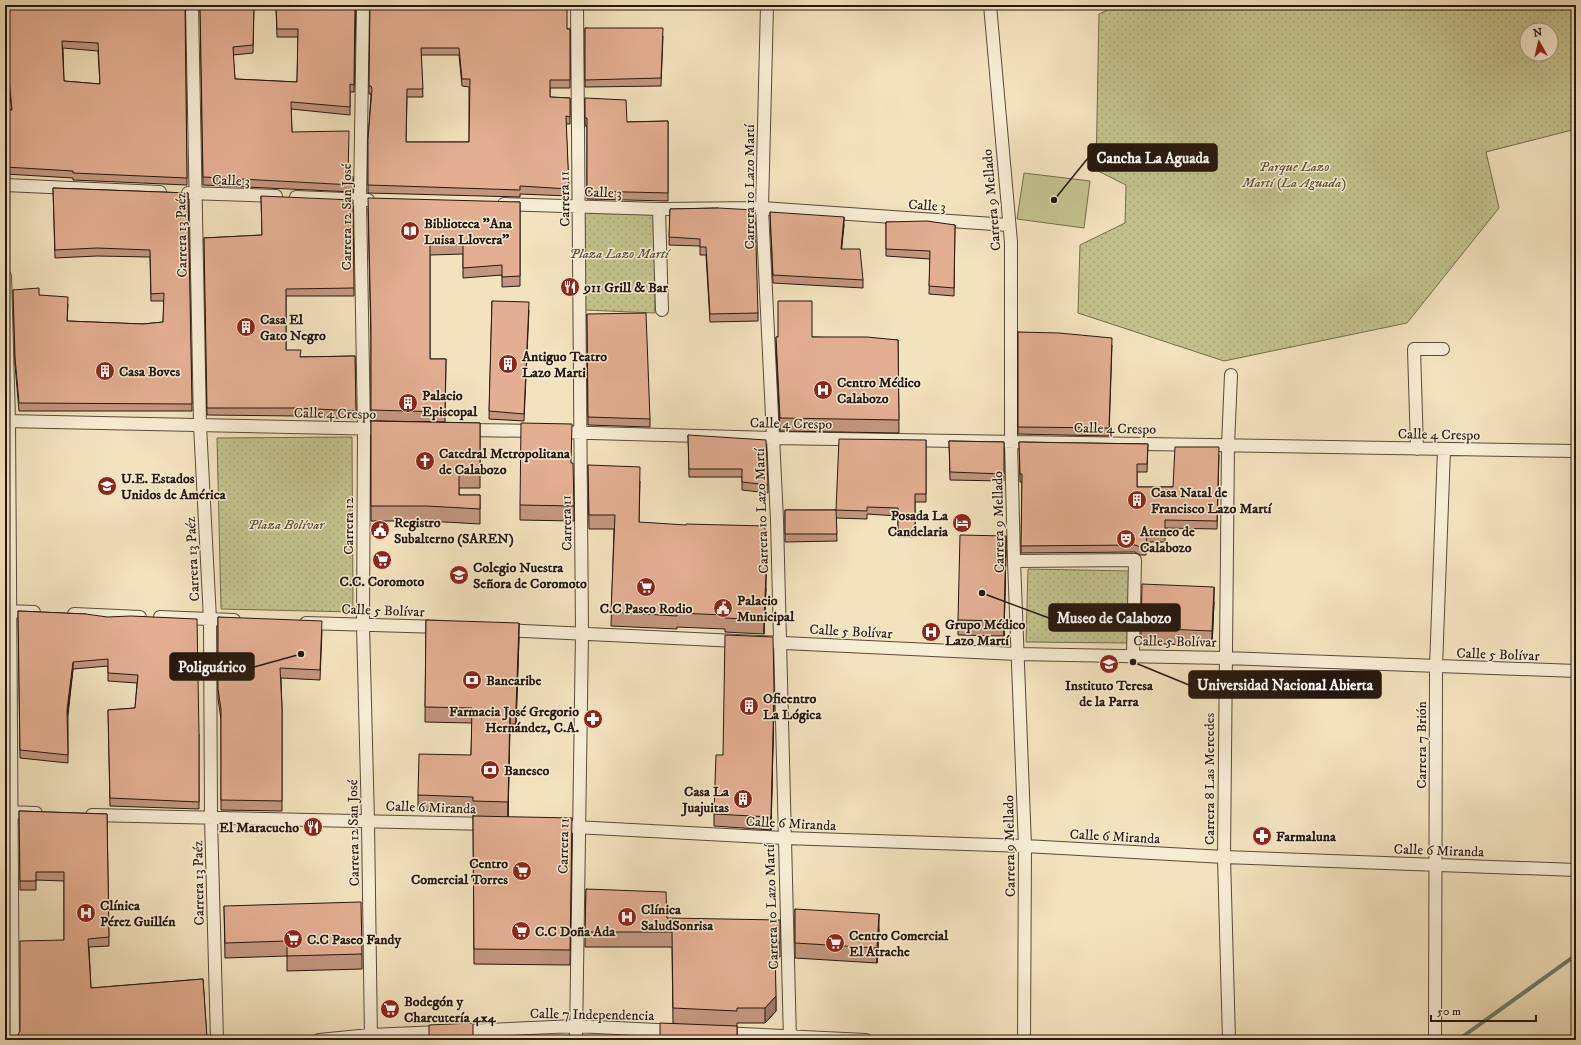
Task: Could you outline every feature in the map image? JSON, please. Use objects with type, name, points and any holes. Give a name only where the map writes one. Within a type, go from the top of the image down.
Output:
[{"type":"street","name":"Carrera 13 Paéz","points":[[192,5],[200,426],[210,619],[211,818],[217,1040]]},
{"type":"street","name":"Carrera 12 San José","points":[[363,5],[360,200],[364,428]]},
{"type":"street","name":"Carrera 11","points":[[576,1040],[582,632],[577,5]]},
{"type":"street","name":"Carrera 10 Lazo Martí","points":[[767,5],[762,208],[773,438],[780,643],[790,1038]]},
{"type":"street","name":"Carrera 9 Mellado","points":[[990,5],[1008,225],[1011,242],[1011,441],[1017,654],[1025,846],[1024,1040]]},
{"type":"street","name":"Calle 3","points":[[5,185],[195,194],[376,200]]},
{"type":"street","name":"Calle 3","points":[[493,203],[659,209],[762,208],[1008,225]]},
{"type":"street","points":[[659,209],[662,310]]},
{"type":"street","points":[[5,276],[8,812],[13,1040]]},
{"type":"street","points":[[1417,449],[1414,349],[1443,349]]},
{"type":"street","name":"Carrera 8 Las Mercedes","points":[[1229,1040],[1224,857],[1228,445],[1231,375]]},
{"type":"street","name":"Calle 4 Crespo","points":[[7,421],[403,429]]},
{"type":"street","name":"Carrera 12","points":[[363,625],[364,428]]},
{"type":"street","name":"Calle 4 Crespo","points":[[457,430],[773,438],[1576,451]]},
{"type":"street","name":"Carrera 7 Brión","points":[[1435,1040],[1436,667],[1444,449]]},
{"type":"street","points":[[1014,561],[1135,560],[1133,656]]},
{"type":"street","points":[[8,611],[42,613]]},
{"type":"street","points":[[66,614],[248,621]]},
{"type":"street","name":"Calle 5 Bolívar","points":[[294,622],[451,628]]},
{"type":"street","name":"Carrera 12 San José","points":[[363,625],[368,821],[370,1037]]},
{"type":"street","name":"Calle 5 Bolívar","points":[[489,629],[582,632],[1017,654],[1225,658],[1576,671]]},
{"type":"street","points":[[8,812],[52,813]]},
{"type":"street","name":"Calle 6 Miranda","points":[[84,814],[500,824]]},
{"type":"street","name":"Calle 6 Miranda","points":[[547,826],[578,826],[784,838],[1025,846],[1224,857],[1576,870]]},
{"type":"street","name":"Calle 7 Independencia","points":[[319,1040],[576,1026],[687,1031]]},
{"type":"street","points":[[711,1032],[790,1038],[866,1040]]},
{"type":"green space","name":"Parque Lazo Martí (La Aguada)","points":[[1118,5],[1576,5],[1576,129],[1486,152],[1499,208],[1407,323],[1224,361],[1078,313],[1080,245],[1125,223],[1126,185],[1096,170],[1099,14]]},
{"type":"green space","points":[[1024,173],[1090,181],[1084,228],[1017,219]]},
{"type":"green space","name":"Plaza Lazo Martí","points":[[584,211],[654,214],[655,313],[585,310]]},
{"type":"green space","name":"Plaza Bolívar","points":[[352,437],[353,612],[221,609],[217,438]]},
{"type":"green space","points":[[1028,569],[1129,571],[1127,643],[1026,642]]},
{"type":"building","points":[[5,5],[185,5],[187,178],[73,173],[73,171],[5,167],[5,110],[12,110],[9,79],[9,24],[5,24]],"holes":[[[62,41],[98,43],[100,84],[64,81]]]},
{"type":"building","points":[[200,5],[254,5],[253,45],[233,47],[235,79],[297,82],[298,29],[277,29],[276,5],[355,5],[354,85],[350,84],[350,107],[291,102],[292,132],[349,131],[348,177],[353,177],[353,185],[203,177]]},
{"type":"building","points":[[370,5],[567,5],[567,29],[570,29],[570,80],[550,80],[550,97],[570,98],[570,117],[566,116],[569,189],[520,186],[520,190],[368,185],[368,139],[372,89],[371,86],[369,86]],"holes":[[[421,48],[459,48],[462,79],[470,79],[469,142],[406,142],[407,89],[423,89]]]},
{"type":"building","points":[[585,28],[663,28],[661,78],[585,80]]},
{"type":"building","points":[[585,98],[626,100],[627,122],[668,121],[668,193],[587,191],[587,118],[585,118]]},
{"type":"building","points":[[53,188],[188,193],[192,404],[19,403],[15,357],[13,290],[39,288],[39,295],[68,297],[67,321],[143,324],[163,322],[164,293],[151,294],[150,250],[97,248],[55,250]]},
{"type":"building","points":[[261,196],[353,200],[354,288],[286,289],[286,350],[301,350],[300,357],[355,356],[356,411],[297,408],[207,408],[204,238],[262,235]]},
{"type":"building","points":[[368,198],[520,202],[520,276],[502,277],[502,265],[463,268],[463,244],[430,245],[430,359],[446,359],[445,412],[371,410]]},
{"type":"building","points":[[718,208],[755,210],[758,313],[710,314],[706,247],[700,247],[700,239],[669,237],[670,209]]},
{"type":"building","points":[[770,212],[844,217],[841,249],[860,249],[863,280],[773,275]]},
{"type":"building","points":[[927,221],[955,225],[954,288],[929,286],[930,251],[886,249],[886,222]]},
{"type":"building","name":"Antiguo Teatro Lazo Marti","points":[[492,301],[529,302],[524,414],[489,411]]},
{"type":"building","points":[[778,301],[812,301],[812,337],[867,337],[898,340],[899,420],[780,418],[776,337],[778,337]]},
{"type":"building","points":[[646,313],[650,419],[588,417],[587,314]]},
{"type":"building","points":[[1018,332],[1059,333],[1112,338],[1109,428],[1018,427]]},
{"type":"building","name":"Catedral Metropolitana de Calabozo","points":[[371,421],[480,423],[480,473],[459,473],[459,495],[480,495],[480,509],[427,506],[371,506]]},
{"type":"building","points":[[521,423],[572,424],[571,463],[573,463],[574,506],[520,505]]},
{"type":"building","points":[[688,435],[766,440],[768,485],[742,482],[742,469],[689,469]]},
{"type":"building","points":[[839,439],[926,440],[926,494],[915,494],[915,530],[898,530],[898,508],[867,507],[867,511],[836,510]]},
{"type":"building","points":[[949,441],[1004,442],[1004,474],[950,472]]},
{"type":"building","points":[[1019,442],[1148,444],[1147,464],[1137,464],[1137,487],[1173,487],[1175,447],[1219,447],[1217,521],[1165,520],[1165,534],[1147,534],[1146,547],[1135,545],[1021,546],[1022,474],[1020,474]]},
{"type":"building","points":[[588,465],[640,467],[639,522],[686,525],[765,526],[766,574],[764,620],[725,618],[725,615],[677,613],[677,616],[611,612],[615,515],[589,515]]},
{"type":"building","points":[[785,510],[836,510],[837,534],[785,534]]},
{"type":"building","points":[[960,535],[1006,536],[1004,621],[958,620]]},
{"type":"building","points":[[1142,584],[1214,587],[1212,631],[1141,628]]},
{"type":"building","points":[[18,611],[86,614],[107,617],[131,616],[197,619],[199,802],[110,798],[108,710],[135,708],[138,675],[108,673],[108,659],[73,662],[67,710],[68,755],[20,750]]},
{"type":"building","points":[[218,617],[322,621],[320,670],[280,668],[282,708],[282,801],[221,800],[221,709],[218,689]]},
{"type":"building","points":[[426,620],[519,623],[516,709],[510,709],[508,802],[473,801],[473,797],[418,795],[419,754],[471,755],[472,708],[425,707]]},
{"type":"building","name":"Oficentro La Lógica","points":[[725,635],[773,637],[774,690],[771,817],[714,814],[716,755],[723,755]]},
{"type":"building","points":[[19,811],[107,814],[109,937],[88,939],[91,988],[203,979],[207,1038],[179,1040],[5,1040],[5,954],[6,1032],[9,1038],[16,1038],[20,1031],[20,941],[64,940],[64,872],[36,872],[36,881],[20,881]]},
{"type":"building","name":"Centro Comercial Torres","points":[[473,816],[572,818],[570,950],[474,949]]},
{"type":"building","points":[[586,889],[666,892],[667,918],[780,920],[780,942],[775,942],[776,996],[765,1008],[737,1008],[737,1011],[673,1008],[672,932],[585,932]]},
{"type":"building","name":"C.C Paseo Fandy","points":[[361,902],[362,954],[287,956],[287,941],[225,943],[224,906]]},
{"type":"building","points":[[795,909],[879,914],[877,948],[795,943]]},
{"type":"building","points":[[473,1023],[473,1040],[429,1040],[429,1025]]},
{"type":"building","points":[[660,1023],[737,1026],[737,1040],[660,1040]]},
{"type":"waterway","points":[[1458,1040],[1576,955]]},
{"type":"place","name":"Cancha La Aguada","points":[[1054,200]]},
{"type":"place","name":"Biblioteca \"Ana Luisa Llovera\"","points":[[410,231]]},
{"type":"place","name":"911 Grill & Bar","points":[[570,287]]},
{"type":"place","name":"Casa El Gato Negro","points":[[246,327]]},
{"type":"place","name":"Antiguo Teatro Lazo Marti","points":[[508,364]]},
{"type":"place","name":"Casa Boves","points":[[105,371]]},
{"type":"place","name":"Centro Médico Calabozo","points":[[823,390]]},
{"type":"place","name":"Palacio Episcopal","points":[[408,403]]},
{"type":"place","name":"Catedral Metropolitana de Calabozo","points":[[425,461]]},
{"type":"place","name":"U.E. Estados Unidos de América","points":[[107,486]]},
{"type":"place","name":"Casa Natal de Francisco Lazo Martí","points":[[1137,500]]},
{"type":"place","name":"Posada La Candelaria","points":[[962,523]]},
{"type":"place","name":"Registro Subalterno (SAREN)","points":[[380,530]]},
{"type":"place","name":"Ateneo de Calabozo","points":[[1126,539]]},
{"type":"place","name":"C.C. Coromoto","points":[[382,560]]},
{"type":"place","name":"Colegio Nuestra Señora de Coromoto","points":[[459,575]]},
{"type":"place","name":"C.C Paseo Rodio","points":[[646,587]]},
{"type":"place","name":"Museo de Calabozo","points":[[982,593]]},
{"type":"place","name":"Palacio Municipal","points":[[723,608]]},
{"type":"place","name":"Grupo Médico Lazo Martí","points":[[931,632]]},
{"type":"place","name":"Poliguárico","points":[[301,654]]},
{"type":"place","name":"Universidad Nacional Abierta","points":[[1133,662]]},
{"type":"place","name":"Instituto Teresa de la Parra","points":[[1109,664]]},
{"type":"place","name":"Bancaribe","points":[[472,680]]},
{"type":"place","name":"Oficentro La Lógica","points":[[749,706]]},
{"type":"place","name":"Farmacia José Gregorio Hernández, C.A.","points":[[593,719]]},
{"type":"place","name":"Banesco","points":[[490,770]]},
{"type":"place","name":"Casa La Juajuitas","points":[[743,799]]},
{"type":"place","name":"El Maracucho","points":[[313,827]]},
{"type":"place","name":"Farmaluna","points":[[1262,836]]},
{"type":"place","name":"Centro Comercial Torres","points":[[522,871]]},
{"type":"place","name":"Clínica Pérez Guillén","points":[[86,913]]},
{"type":"place","name":"Clínica SaludSonrisa","points":[[627,917]]},
{"type":"place","name":"C.C Doña Ada","points":[[521,931]]},
{"type":"place","name":"C.C Paseo Fandy","points":[[293,939]]},
{"type":"place","name":"Centro Comercial El Atrache","points":[[835,943]]},
{"type":"place","name":"Bodegón y Charcutería 4x4","points":[[390,1009]]}]
